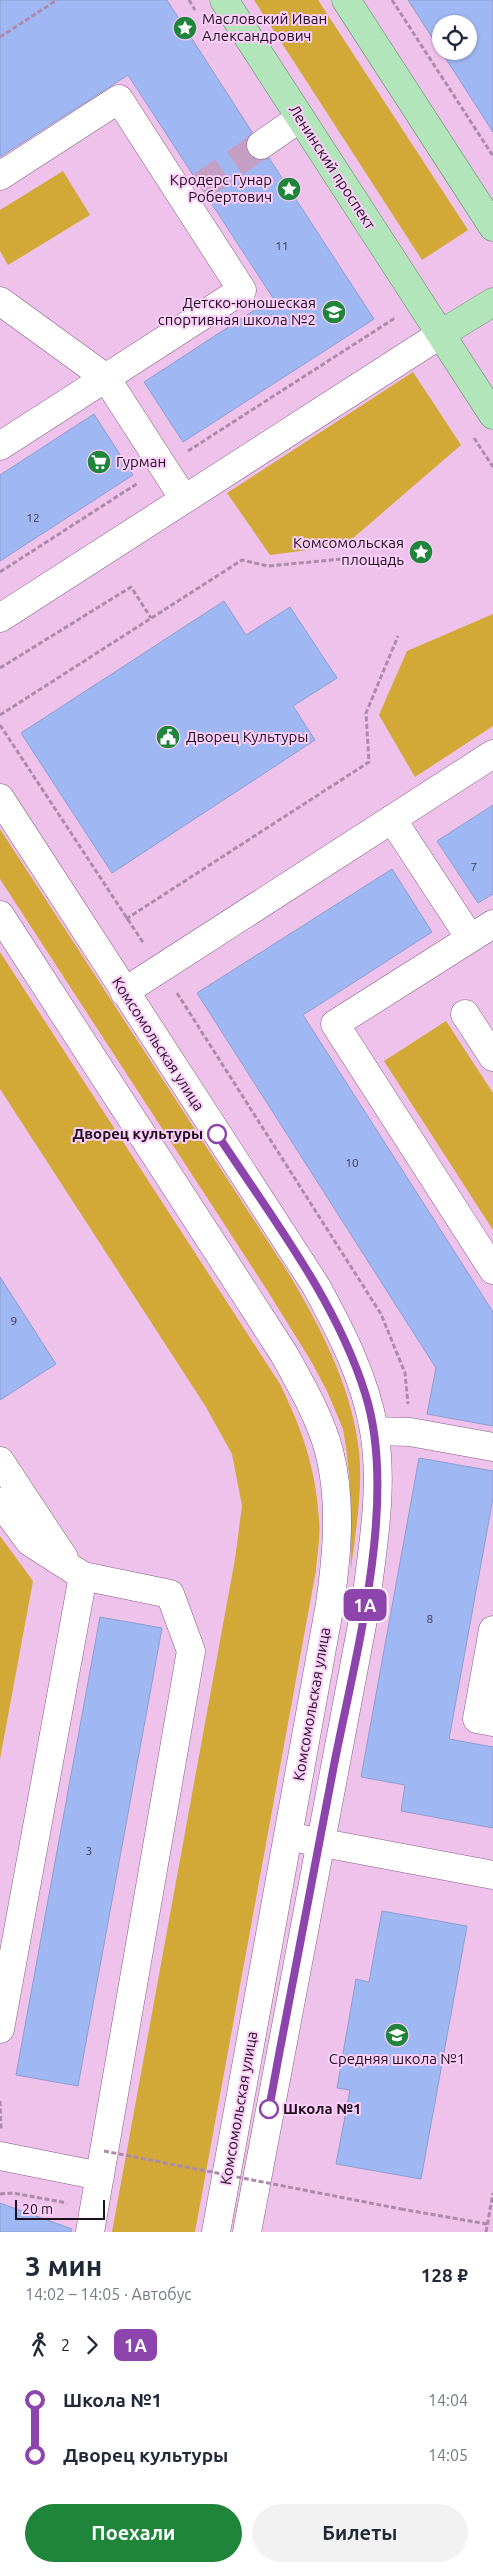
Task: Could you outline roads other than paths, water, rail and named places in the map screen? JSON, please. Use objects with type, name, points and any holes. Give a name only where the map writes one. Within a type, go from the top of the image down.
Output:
[{"type":"main road","name":"Ленинский проспект","points":[[224,0],[493,416]]},
{"type":"main road","points":[[346,0],[493,227]]},
{"type":"main road","points":[[441,334],[493,302]]},
{"type":"street","points":[[0,176],[119,99],[191,192],[242,290],[0,446]]},
{"type":"street","points":[[261,145],[300,118]]},
{"type":"street","points":[[0,301],[106,378],[184,500]]},
{"type":"street","points":[[0,618],[441,334]]},
{"type":"street","points":[[124,992],[493,754]]},
{"type":"street","name":"Комсомольская улица","points":[[0,798],[316,1286],[346,1342],[366,1394],[374,1431],[378,1467],[376,1519],[365,1609],[319,1843],[247,2232]]},
{"type":"street","points":[[392,819],[470,938]]},
{"type":"street","name":"Комсомольская улица","points":[[0,915],[284,1354],[310,1401],[329,1451],[335,1486],[336,1563],[330,1604],[216,2232]]},
{"type":"street","points":[[493,924],[335,1024],[493,1270]]},
{"type":"street","points":[[465,1014],[493,1056]]},
{"type":"street","points":[[374,1431],[410,1432],[493,1446]]},
{"type":"street","points":[[0,1461],[77,1572],[0,2029]]},
{"type":"street","points":[[0,1502],[30,1542],[77,1572],[170,1594],[191,1652],[92,2220]]},
{"type":"street","points":[[493,1630],[477,1719],[493,1722]]},
{"type":"street","points":[[288,1837],[493,1875]]},
{"type":"street","points":[[0,2156],[102,2164]]},
{"type":"tunnel","points":[[200,187],[261,145]]},
{"type":"place","name":"Масловский Иван Александрович","points":[[185,28]]},
{"type":"place","name":"Кродерс Гунар Робертович","points":[[289,189]]},
{"type":"place","name":"Детско-юношеская спортивная школа №2","points":[[334,312]]},
{"type":"place","name":"Гурман","points":[[99,462]]},
{"type":"place","name":"Комсомольская площадь","points":[[421,552]]},
{"type":"place","name":"Дворец Культуры","points":[[168,737]]},
{"type":"place","name":"Дворец культуры","points":[[217,1134]]},
{"type":"place","name":"Средняя школа №1","points":[[397,2035]]},
{"type":"place","name":"Школа №1","points":[[269,2109]]}]
